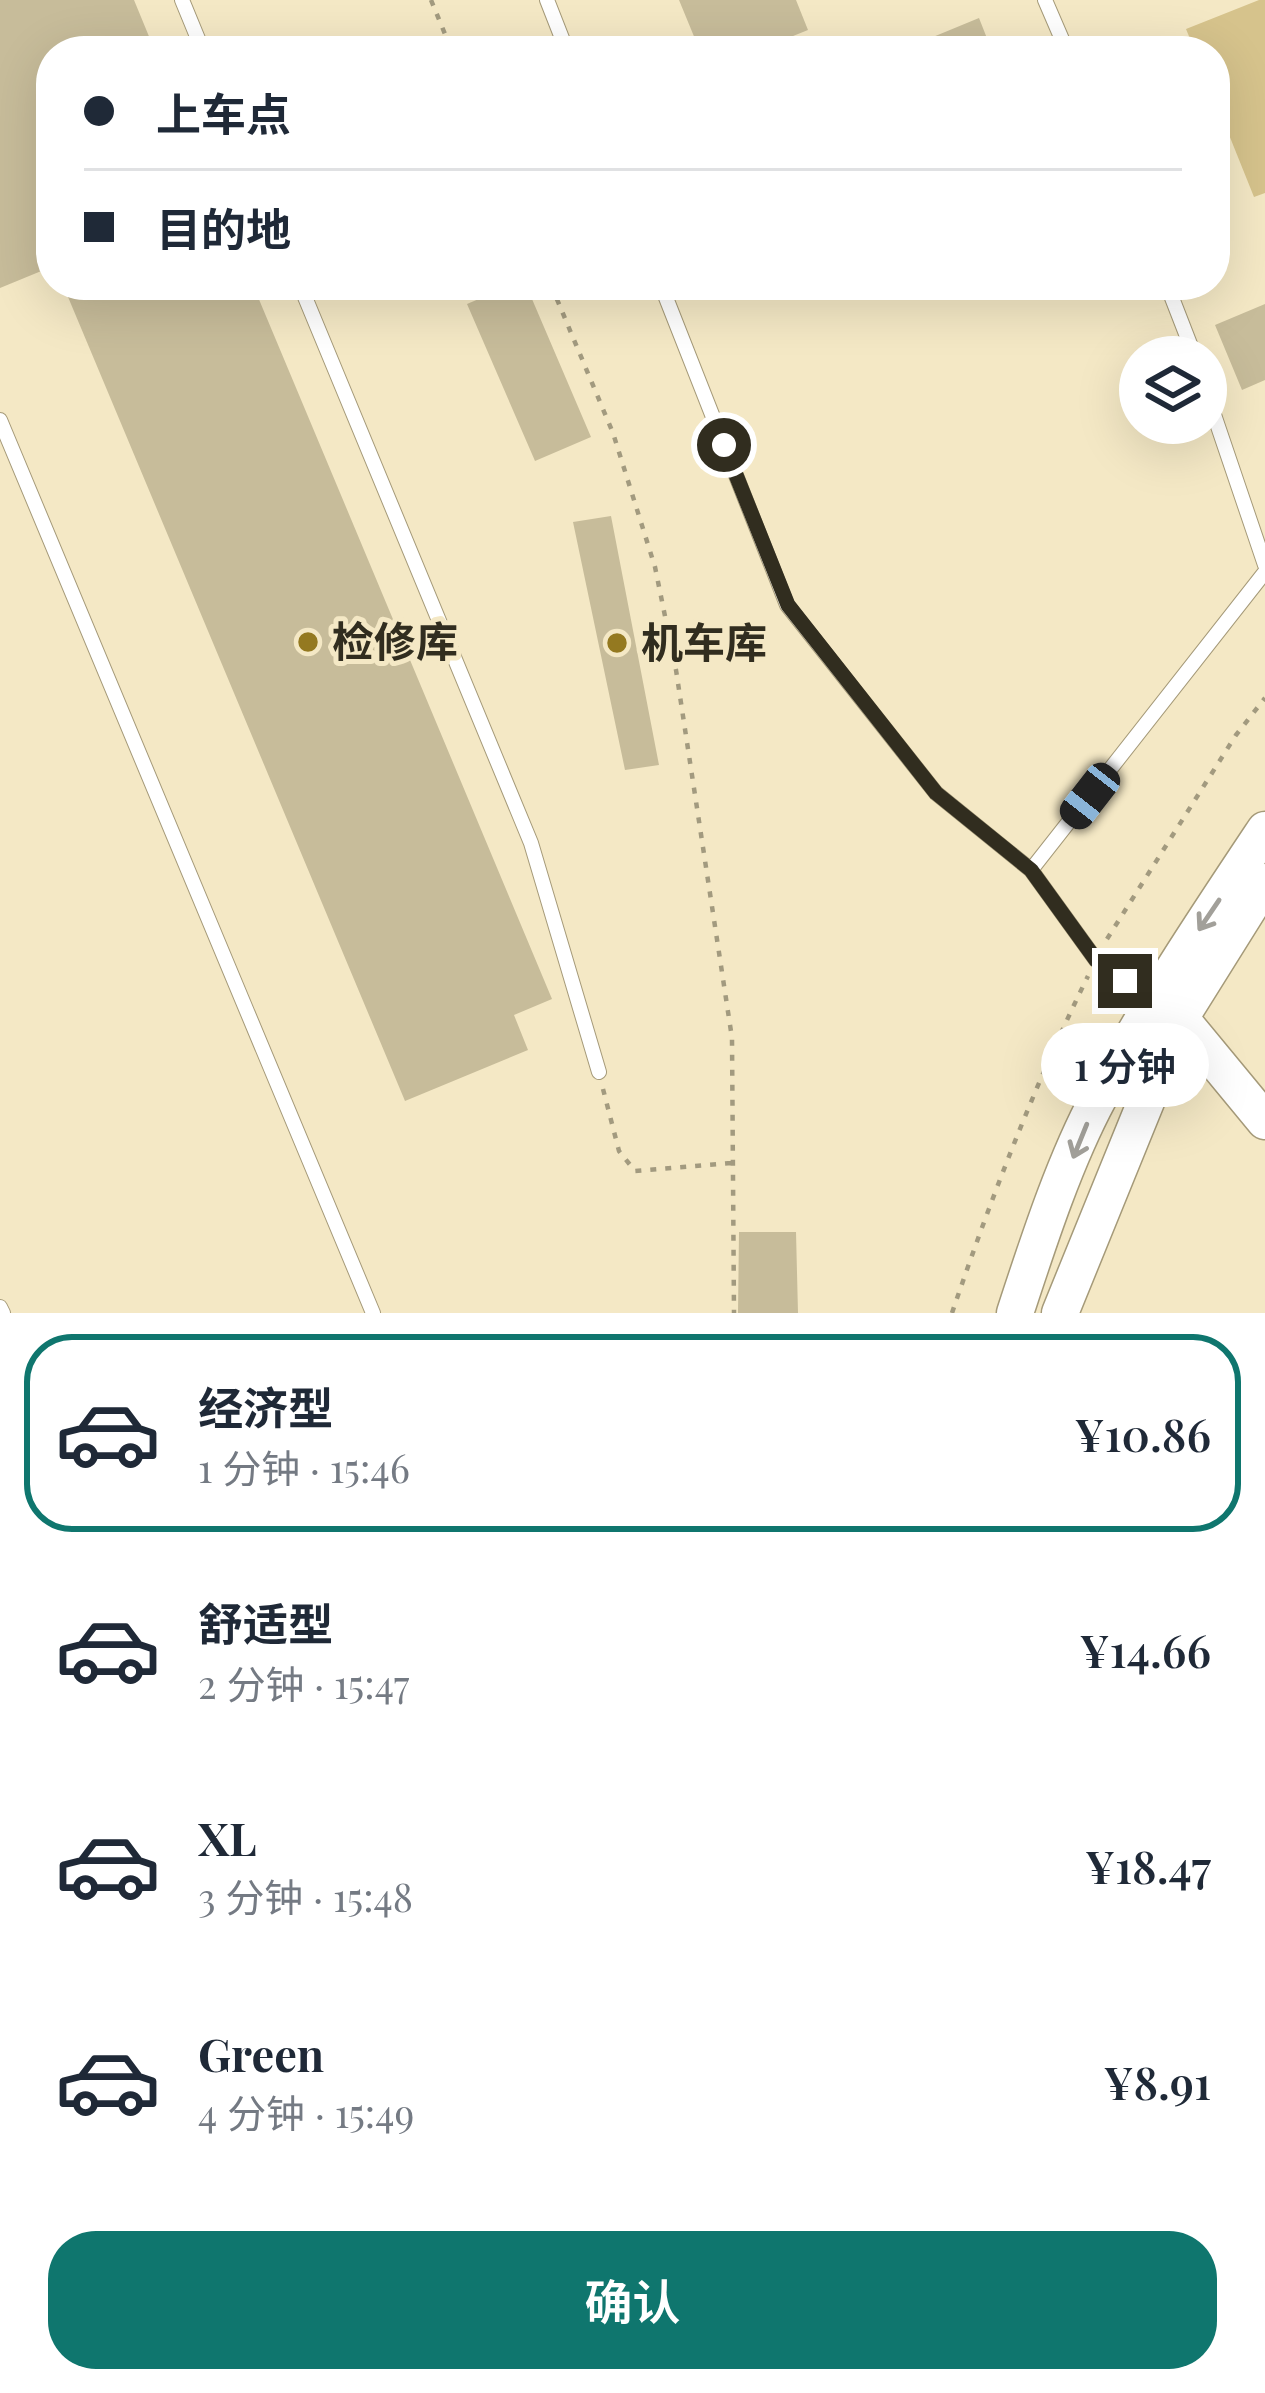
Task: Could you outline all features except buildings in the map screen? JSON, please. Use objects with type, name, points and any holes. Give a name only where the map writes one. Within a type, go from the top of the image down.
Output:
[{"type":"main road","points":[[1060,1313],[1167,1010],[1265,830]]},
{"type":"main road","points":[[1016,1313],[1035,1252],[1097,1101],[1265,882]]},
{"type":"main road","points":[[1167,1010],[1265,1121]]},
{"type":"lane","points":[[182,0],[197,36]]},
{"type":"lane","points":[[547,0],[561,36]]},
{"type":"lane","points":[[1046,0],[1061,36]]},
{"type":"lane","points":[[305,300],[531,843],[599,1072]]},
{"type":"lane","points":[[667,300],[788,605],[936,793],[1031,870],[1096,960],[1167,1010]]},
{"type":"lane","points":[[1173,300],[1187,336]]},
{"type":"lane","points":[[0,420],[373,1313]]},
{"type":"lane","points":[[1031,870],[1265,569],[1224,444]]},
{"type":"path","points":[[431,0],[446,36]]},
{"type":"path","points":[[557,300],[614,433],[655,567],[676,670],[732,1038],[734,1313]]},
{"type":"path","points":[[952,1313],[982,1224],[1096,960],[1236,735],[1265,698]]},
{"type":"path","points":[[599,1072],[619,1151],[635,1172],[733,1162]]},
{"type":"shaded area","points":[[1265,0],[1265,193],[1254,197],[1230,137],[1230,36],[1189,36],[1186,29]]},
{"type":"place","name":"检修库","points":[[308,642]]},
{"type":"place","name":"机车库","points":[[617,643]]},
{"type":"route","points":[[724,445],[788,605],[936,793],[1031,870],[1096,960],[1125,981]]}]
